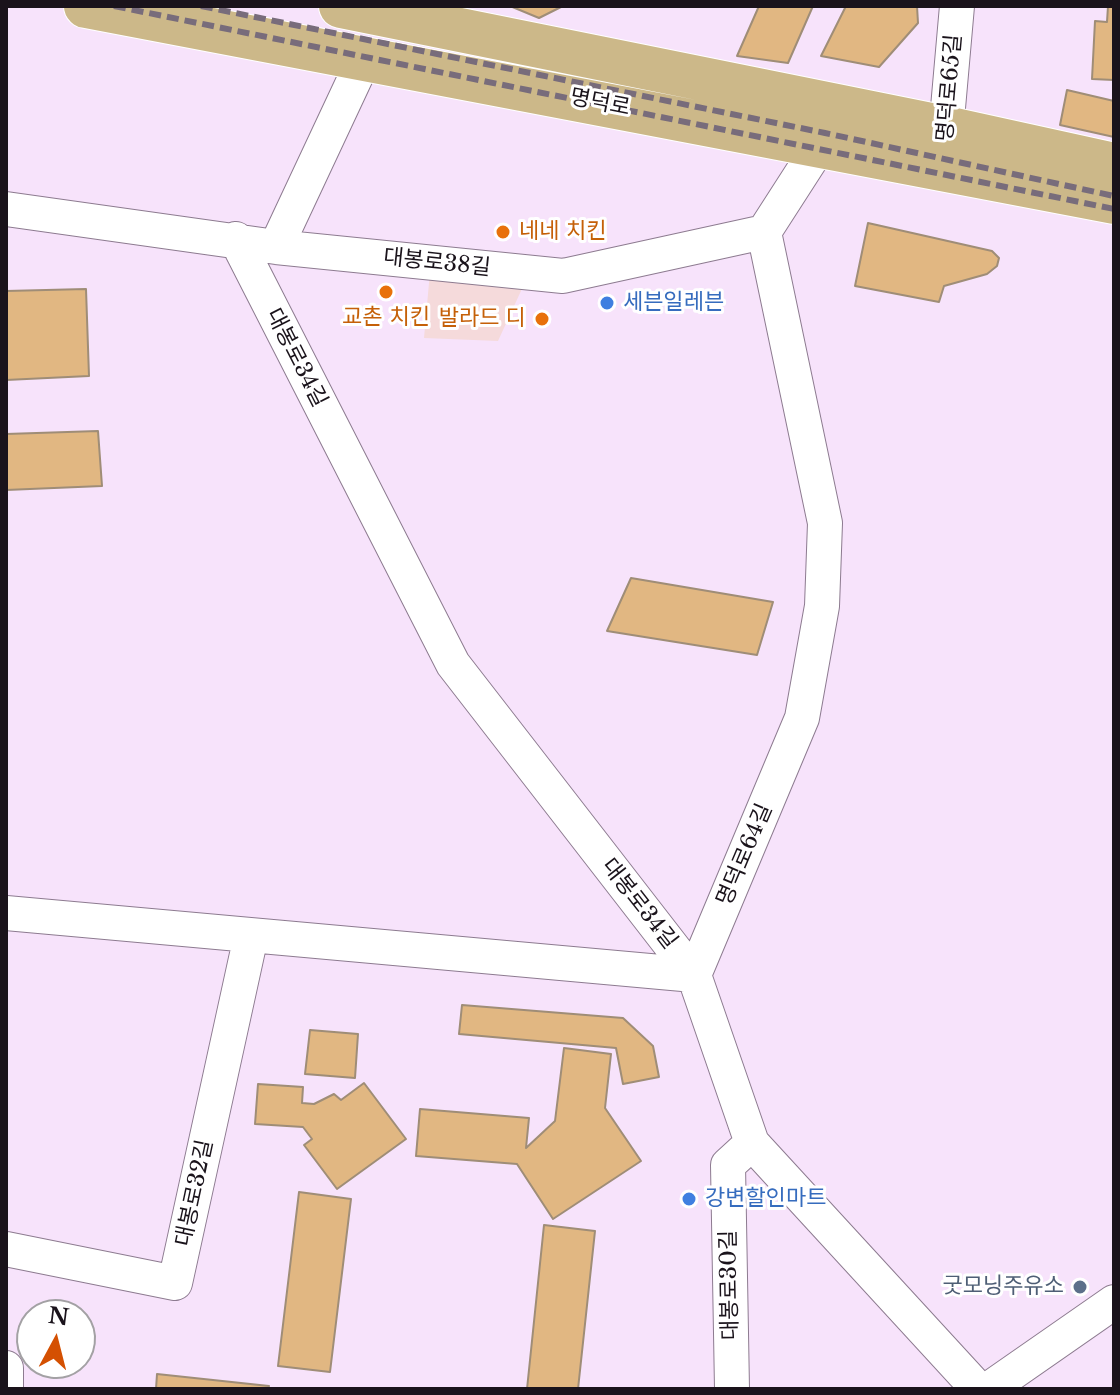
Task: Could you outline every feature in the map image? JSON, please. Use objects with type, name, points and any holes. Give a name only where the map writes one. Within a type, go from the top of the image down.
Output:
[{"type":"main road","name":"명덕로","points":[[86,6],[820,145],[945,149],[1114,165]]},
{"type":"main road","name":"명덕로","points":[[341,6],[424,14],[945,149],[1114,202]]},
{"type":"street","name":"명덕로65길","points":[[945,149],[957,6]]},
{"type":"street","points":[[276,247],[381,60],[424,14]]},
{"type":"street","points":[[764,232],[820,145]]},
{"type":"street","name":"대봉로38길","points":[[6,209],[276,247],[563,276],[764,232]]},
{"type":"street","name":"명덕로64길","points":[[694,975],[802,718],[822,606],[825,523],[764,232]]},
{"type":"street","name":"대봉로34길","points":[[236,239],[453,664],[694,975]]},
{"type":"street","name":"대봉로34길","points":[[6,913],[694,975]]},
{"type":"street","name":"대봉로32길","points":[[6,1249],[175,1283],[251,936]]},
{"type":"street","points":[[694,975],[752,1143],[978,1389]]},
{"type":"street","name":"대봉로30길","points":[[732,1389],[728,1165],[752,1143]]},
{"type":"street","points":[[989,1389],[1114,1302]]},
{"type":"street","points":[[6,1368],[6,1389]]},
{"type":"shaded area","points":[[430,272],[526,280],[498,341],[424,338]]},
{"type":"building","points":[[510,6],[563,6],[539,18]]},
{"type":"building","points":[[759,6],[813,6],[788,63],[737,56]]},
{"type":"building","points":[[846,6],[917,6],[918,23],[879,67],[821,56]]},
{"type":"building","points":[[1108,6],[1114,6],[1114,80],[1092,79],[1095,21],[1107,22]]},
{"type":"building","points":[[1067,90],[1114,101],[1114,137],[1060,125]]},
{"type":"building","points":[[868,223],[992,251],[999,258],[997,266],[987,274],[944,286],[939,302],[855,286]]},
{"type":"building","points":[[86,289],[89,376],[6,380],[6,291]]},
{"type":"building","points":[[98,431],[102,486],[6,490],[6,434]]},
{"type":"building","points":[[631,578],[773,602],[757,655],[607,631]]},
{"type":"building","points":[[462,1005],[623,1018],[653,1046],[659,1077],[623,1084],[616,1048],[459,1034]]},
{"type":"building","points":[[310,1030],[358,1034],[355,1078],[305,1074]]},
{"type":"building","points":[[564,1048],[611,1054],[605,1108],[641,1161],[553,1219],[517,1164],[416,1156],[420,1109],[529,1118],[526,1148],[555,1121]]},
{"type":"building","points":[[364,1083],[406,1139],[337,1189],[304,1145],[312,1139],[303,1127],[255,1124],[258,1084],[303,1087],[302,1103],[314,1104],[334,1094],[341,1100]]},
{"type":"building","points":[[299,1192],[351,1199],[330,1372],[278,1366]]},
{"type":"building","points":[[544,1225],[595,1231],[578,1389],[527,1389]]},
{"type":"building","points":[[157,1374],[269,1386],[268,1389],[156,1389]]},
{"type":"railway","points":[[114,6],[1114,209]]},
{"type":"railway","points":[[201,6],[825,133],[1114,196]]},
{"type":"place","name":"네네 치킨","points":[[503,232]]},
{"type":"place","name":"교촌 치킨","points":[[386,292]]},
{"type":"place","name":"세븐일레븐","points":[[607,303]]},
{"type":"place","name":"발라드 디","points":[[542,319]]},
{"type":"place","name":"강변할인마트","points":[[689,1199]]},
{"type":"place","name":"굿모닝주유소","points":[[1080,1287]]}]
